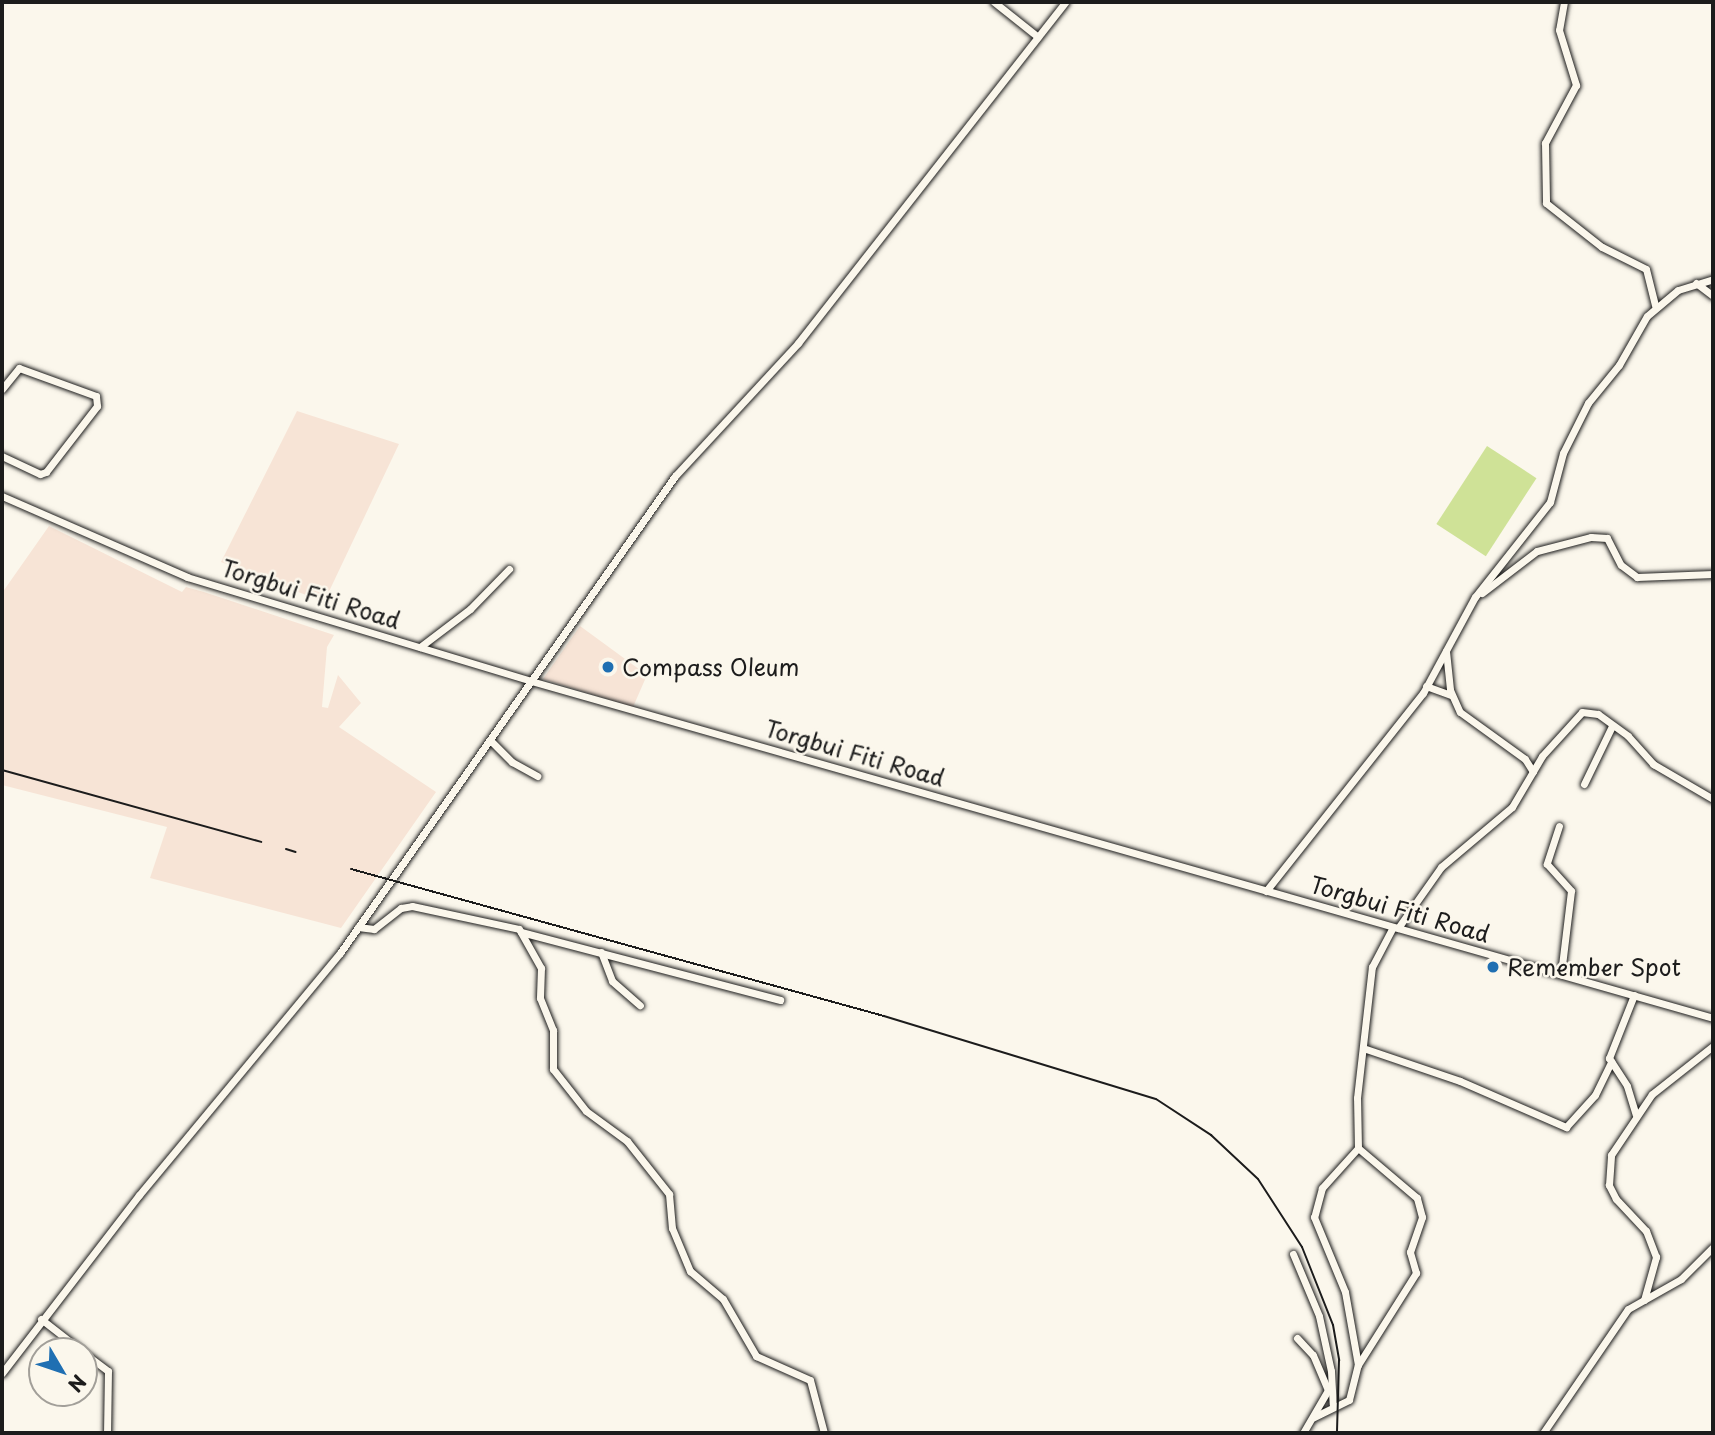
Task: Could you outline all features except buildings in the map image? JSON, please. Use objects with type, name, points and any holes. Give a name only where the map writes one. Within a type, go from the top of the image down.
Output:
[{"type":"street","points":[[994,2],[1038,37]]},
{"type":"street","points":[[2,1373],[139,1195],[276,1035],[358,927],[676,476],[798,343],[1065,2]]},
{"type":"street","points":[[1564,2],[1559,30],[1576,85],[1545,143],[1546,203],[1602,247],[1646,269],[1655,306]]},
{"type":"street","points":[[1266,891],[1426,686],[1475,597],[1550,502],[1563,453],[1588,403],[1619,365],[1655,306],[1696,283],[1713,279]]},
{"type":"street","points":[[1696,283],[1713,296]]},
{"type":"street","points":[[2,389],[19,368],[96,396],[97,406],[46,472],[40,474],[2,457]]},
{"type":"street","name":"Torgbui Fiti Road","points":[[2,496],[187,577],[531,681],[1711,1017]]},
{"type":"street","points":[[1475,597],[1537,551],[1591,537],[1607,538],[1621,565],[1637,577],[1713,574]]},
{"type":"street","points":[[420,647],[470,609],[509,569]]},
{"type":"street","points":[[1446,650],[1451,695],[1460,712],[1525,759],[1533,772]]},
{"type":"street","points":[[1426,686],[1451,695]]},
{"type":"street","points":[[1358,1365],[1345,1292],[1314,1217],[1322,1188],[1358,1148],[1357,1098],[1366,1049],[1372,967],[1395,927],[1441,867],[1512,807],[1542,757],[1583,712],[1598,714],[1653,764],[1713,799]]},
{"type":"street","points":[[1584,784],[1612,726]]},
{"type":"street","points":[[490,740],[512,762],[537,776]]},
{"type":"street","points":[[1525,759],[1542,757]]},
{"type":"street","points":[[1559,826],[1547,864],[1571,891],[1561,974]]},
{"type":"street","points":[[358,927],[374,929],[401,908],[412,906],[601,951],[780,1000]]},
{"type":"street","points":[[521,932],[541,968],[540,998],[553,1030],[554,1069],[586,1111],[627,1141],[669,1194],[672,1228],[690,1271],[723,1299],[756,1356],[810,1380],[824,1433]]},
{"type":"street","points":[[601,951],[612,981],[640,1005]]},
{"type":"street","points":[[1634,995],[1610,1051],[1611,1062],[1627,1086],[1636,1115]]},
{"type":"street","points":[[1644,1300],[1656,1257],[1646,1231],[1616,1199],[1608,1170],[1616,1143],[1652,1094],[1713,1045]]},
{"type":"street","points":[[1366,1049],[1461,1081],[1566,1127],[1595,1095],[1611,1062]]},
{"type":"street","points":[[1314,1417],[1333,1404],[1349,1400],[1358,1365],[1416,1273],[1410,1241],[1422,1217],[1417,1198],[1358,1148]]},
{"type":"street","points":[[1543,1433],[1628,1309],[1681,1279],[1713,1247]]},
{"type":"street","points":[[1293,1254],[1319,1316],[1333,1404]]},
{"type":"street","points":[[41,1319],[64,1337]]},
{"type":"street","points":[[1297,1338],[1313,1354],[1328,1390],[1303,1433]]},
{"type":"street","points":[[98,1363],[108,1371],[107,1433]]},
{"type":"shaded area","points":[[297,411],[399,444],[324,602],[221,562]]},
{"type":"shaded area","points":[[49,526],[182,592],[186,587],[204,592],[334,635],[327,647],[322,707],[328,708],[338,675],[361,703],[339,727],[436,792],[341,928],[150,878],[167,827],[2,785],[2,593]]},
{"type":"shaded area","points":[[580,626],[647,675],[633,707],[543,679]]},
{"type":"green space","points":[[1487,446],[1536,478],[1486,556],[1436,524]]},
{"type":"railway","points":[[2,770],[261,842]]},
{"type":"railway","points":[[286,849],[296,852]]},
{"type":"railway","points":[[351,869],[884,1016],[1156,1099],[1211,1135],[1258,1179],[1302,1247],[1333,1325],[1339,1360],[1337,1433]]},
{"type":"place","name":"Compass Oleum","points":[[608,667]]},
{"type":"place","name":"Remember Spot","points":[[1493,967]]}]
